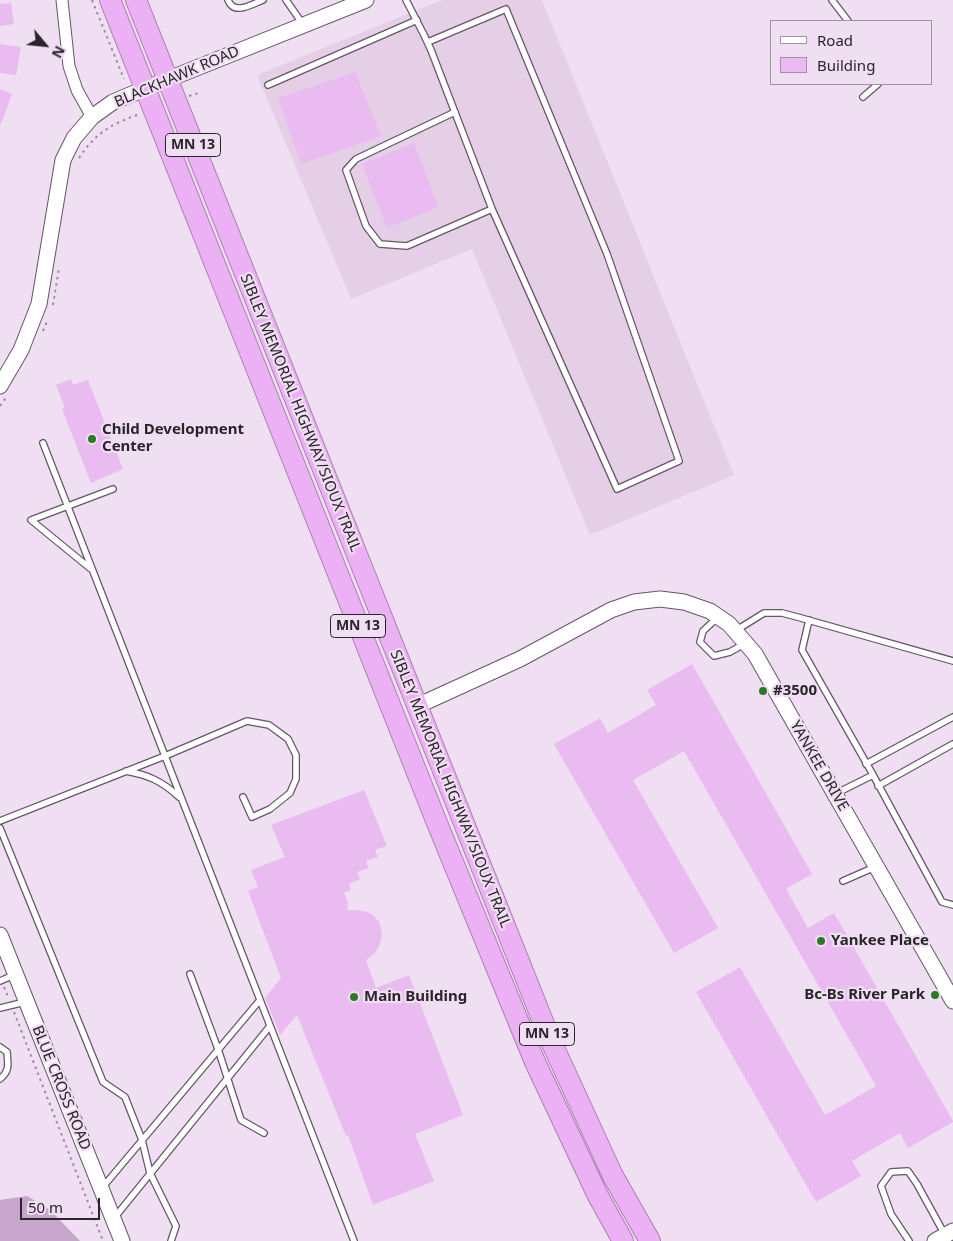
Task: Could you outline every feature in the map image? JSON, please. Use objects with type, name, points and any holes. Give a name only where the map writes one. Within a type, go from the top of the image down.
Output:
[{"type":"highway","name":"MN 13","points":[[110,0],[144,88]]},
{"type":"highway","name":"MN 13","points":[[136,0],[167,80]]},
{"type":"highway","name":"SIBLEY MEMORIAL HIGHWAY/SIOUX TRAIL","points":[[167,80],[550,1039],[614,1176],[650,1241]]},
{"type":"highway","name":"SIBLEY MEMORIAL HIGHWAY/SIOUX TRAIL","points":[[144,88],[430,804],[532,1053],[598,1196],[623,1241]]},
{"type":"street","points":[[62,0],[69,66],[77,90],[92,116]]},
{"type":"street","name":"BLACKHAWK ROAD","points":[[4,391],[39,304],[63,160],[74,138],[92,116],[113,102],[144,88],[366,0]]},
{"type":"street","name":"YANKEE DRIVE","points":[[417,706],[520,659],[610,610],[634,602],[660,599],[684,602],[710,611],[730,624],[755,654],[953,1001]]},
{"type":"street","name":"BLUE CROSS ROAD","points":[[0,935],[6,978],[27,1002],[122,1241]]},
{"type":"lane","points":[[228,0],[234,8],[241,8],[263,0]]},
{"type":"lane","points":[[286,0],[303,25]]},
{"type":"lane","points":[[406,0],[428,42],[492,209],[617,489],[679,461],[607,254],[506,9],[428,42]]},
{"type":"lane","points":[[832,0],[847,20]]},
{"type":"lane","points":[[268,84],[417,20]]},
{"type":"lane","points":[[863,97],[877,85]]},
{"type":"lane","points":[[455,112],[356,159],[346,170],[366,226],[380,244],[408,246],[492,209]]},
{"type":"lane","points":[[43,443],[354,1241]]},
{"type":"lane","points":[[93,571],[31,520],[113,489]]},
{"type":"lane","points":[[735,631],[764,613],[782,613],[953,661]]},
{"type":"lane","points":[[718,617],[703,631],[700,642],[714,656],[730,652],[746,643]]},
{"type":"lane","points":[[809,620],[802,650],[942,902],[953,905]]},
{"type":"lane","points":[[866,764],[953,718]]},
{"type":"lane","points":[[0,821],[165,756],[247,721],[269,725],[288,739],[296,755],[296,779],[290,793],[270,808],[252,817],[243,796]]},
{"type":"lane","points":[[878,786],[953,744]]},
{"type":"lane","points":[[126,771],[143,774],[159,781],[182,799]]},
{"type":"lane","points":[[835,794],[873,775]]},
{"type":"lane","points":[[0,828],[102,1082],[125,1097],[142,1140],[150,1173],[176,1226],[171,1241]]},
{"type":"lane","points":[[843,881],[876,867]]},
{"type":"lane","points":[[190,974],[218,1049],[241,1120],[264,1133]]},
{"type":"lane","points":[[101,1189],[260,1000]]},
{"type":"lane","points":[[0,1008],[27,1002]]},
{"type":"lane","points":[[113,1219],[270,1026]]},
{"type":"lane","points":[[0,1047],[7,1052],[9,1066],[0,1079]]},
{"type":"lane","points":[[909,1241],[891,1214],[881,1186],[891,1172],[908,1170],[944,1236]]},
{"type":"path","points":[[175,100],[199,93]]},
{"type":"path","points":[[77,163],[89,144],[109,126],[153,110]]},
{"type":"path","points":[[51,311],[60,263]]},
{"type":"path","points":[[43,332],[48,318]]},
{"type":"path","points":[[0,406],[4,391]]},
{"type":"path","points":[[6,978],[11,1005],[103,1241]]},
{"type":"shaded area","points":[[442,0],[542,0],[734,475],[590,535],[472,249],[351,299],[257,75]]},
{"type":"shaded area","points":[[27,1196],[49,1209],[80,1241],[0,1241],[0,1200]]},
{"type":"building","points":[[11,3],[14,24],[0,26],[0,4]]},
{"type":"building","points":[[0,44],[21,47],[16,75],[0,73]]},
{"type":"building","points":[[355,72],[381,136],[301,164],[278,98]]},
{"type":"building","points":[[0,89],[12,94],[1,124],[0,124]]},
{"type":"building","points":[[414,143],[438,207],[387,228],[362,164]]},
{"type":"building","name":"Child Development Center","points":[[71,379],[73,385],[88,380],[123,469],[91,483],[62,409],[65,408],[56,385]]},
{"type":"building","name":"Yankee Place","points":[[692,664],[812,874],[786,889],[808,928],[834,913],[953,1121],[908,1148],[900,1133],[852,1161],[861,1176],[816,1202],[696,992],[740,967],[825,1115],[876,1086],[684,751],[633,780],[718,928],[674,953],[554,744],[600,718],[608,733],[656,705],[647,690]]},
{"type":"building","name":"Main Building","points":[[364,790],[387,846],[375,850],[378,857],[366,861],[369,868],[357,872],[360,879],[349,884],[351,890],[344,893],[348,902],[347,910],[367,912],[373,915],[379,922],[382,932],[380,944],[375,953],[366,960],[376,988],[409,975],[463,1115],[415,1134],[434,1181],[373,1205],[348,1135],[346,1136],[297,1015],[280,1035],[265,998],[281,978],[248,891],[258,887],[251,870],[285,857],[271,825]]},
{"type":"place","name":"Child Development Center","points":[[92,439]]},
{"type":"place","name":"#3500","points":[[763,691]]},
{"type":"place","name":"Yankee Place","points":[[821,941]]},
{"type":"place","name":"Bc-Bs River Park","points":[[935,995]]},
{"type":"place","name":"Main Building","points":[[354,997]]}]
